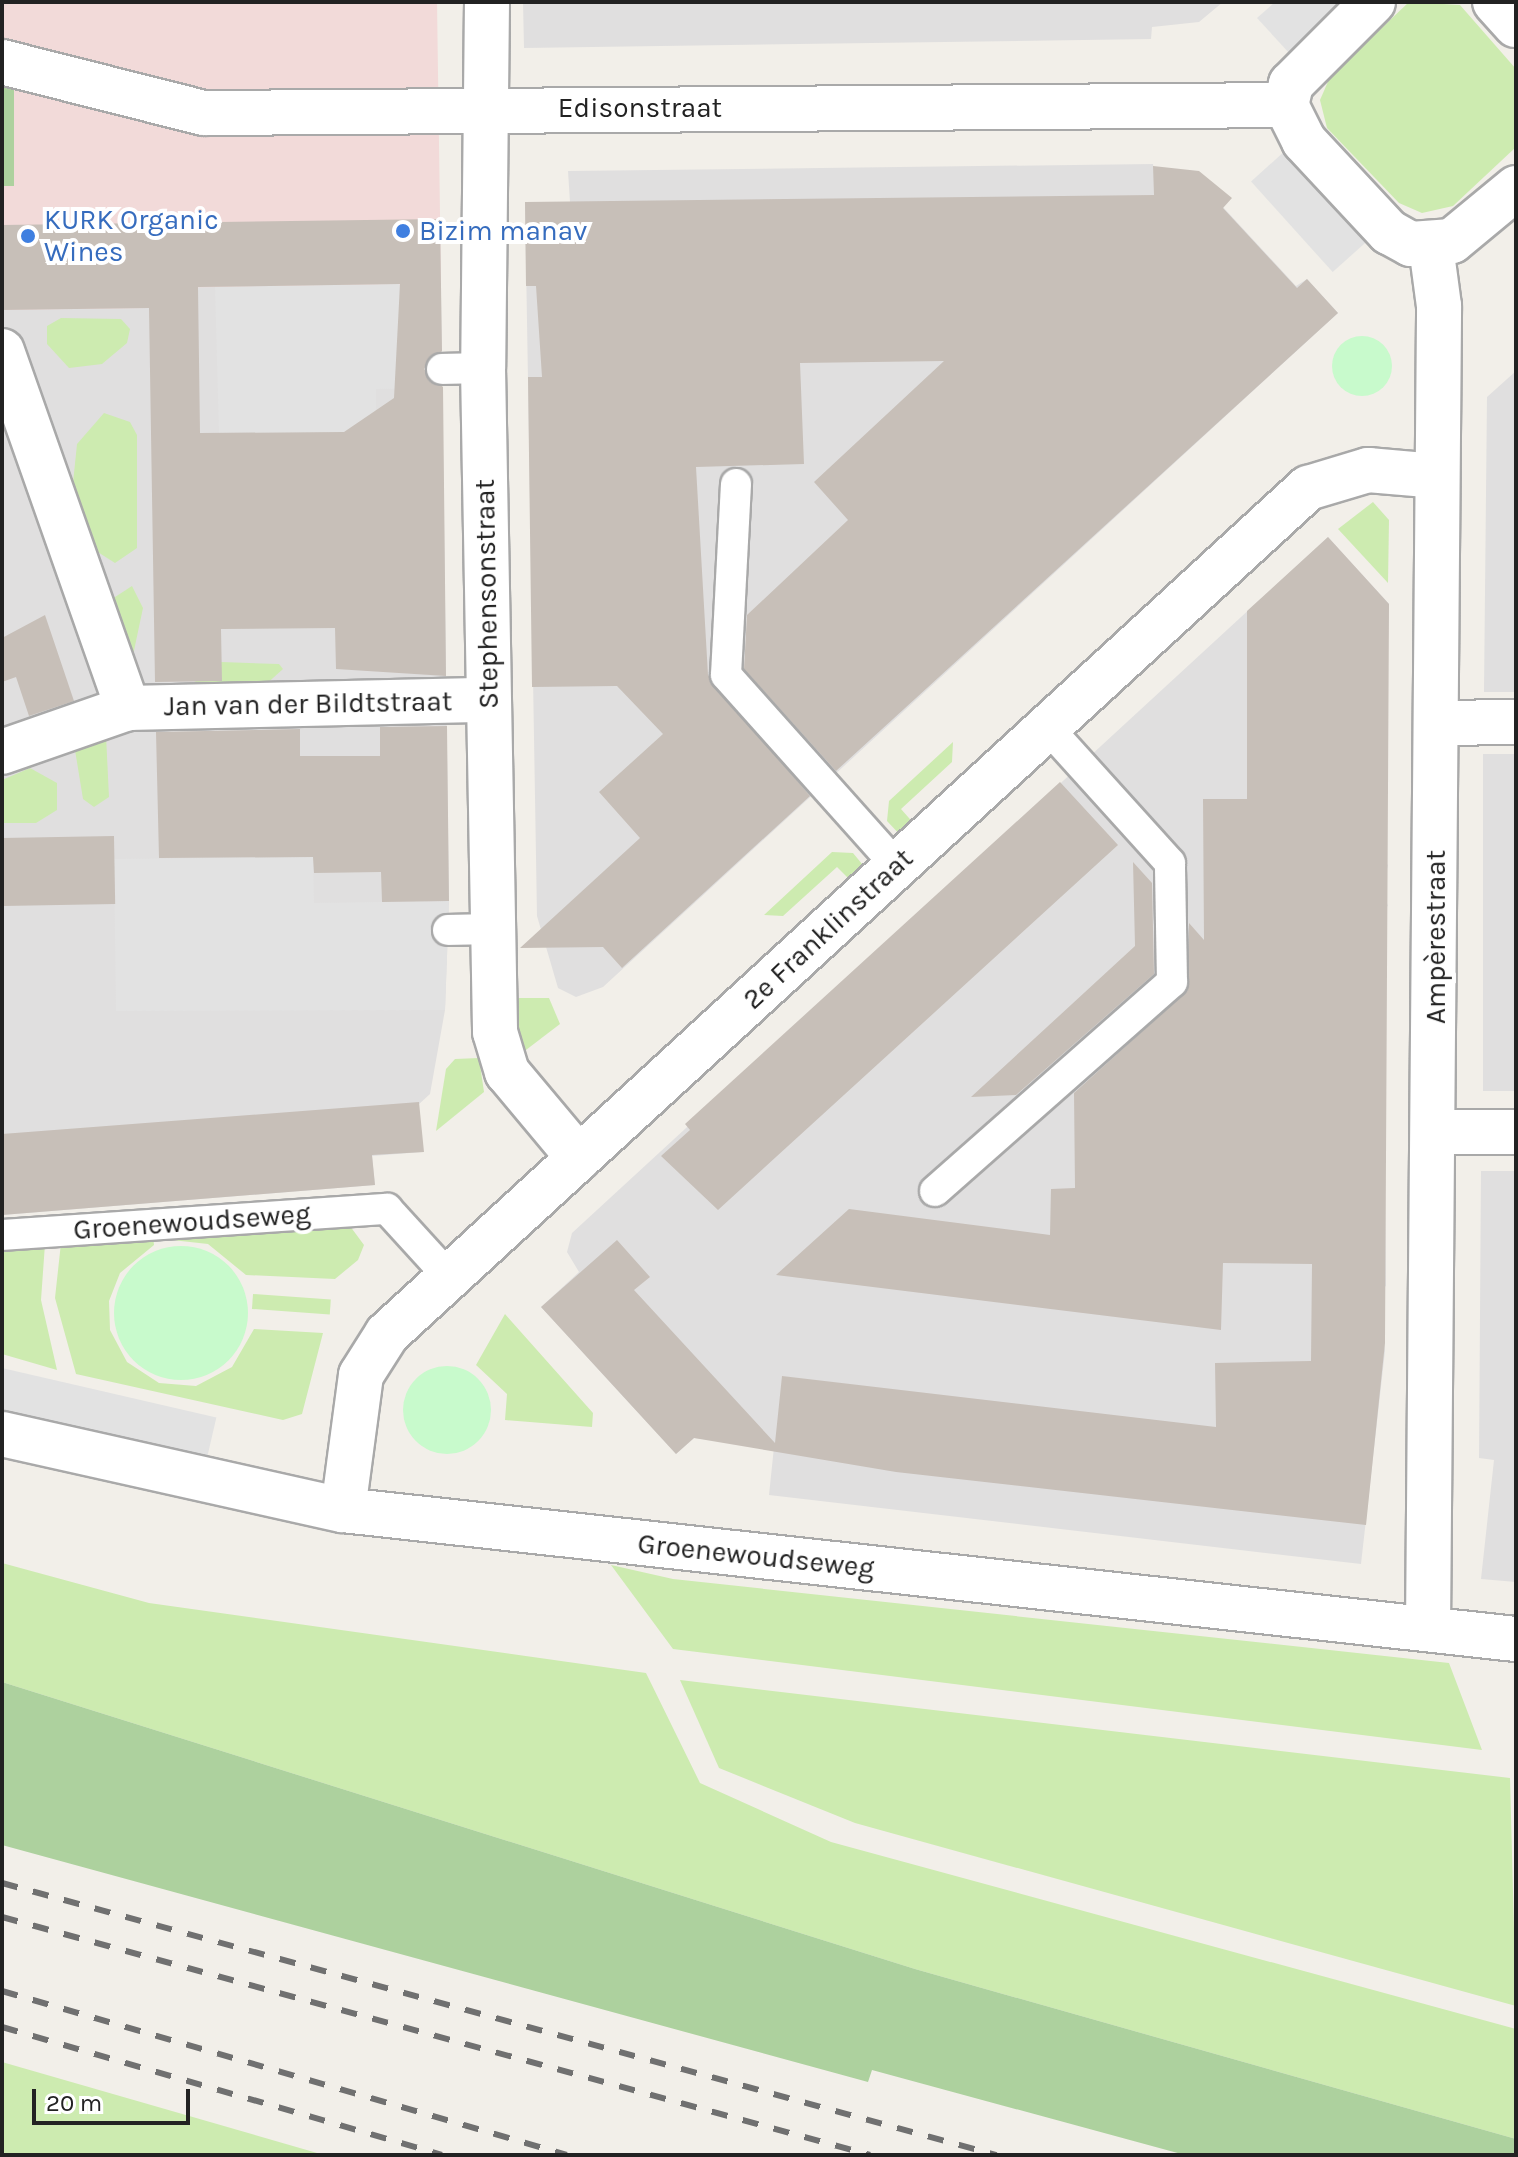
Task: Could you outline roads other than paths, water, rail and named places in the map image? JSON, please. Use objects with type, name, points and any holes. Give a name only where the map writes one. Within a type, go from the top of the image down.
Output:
[{"type":"street","name":"Stephensonstraat","points":[[487,2],[487,108],[463,369],[488,700],[491,929],[499,1054],[517,1088],[579,1158]]},
{"type":"street","points":[[1373,2],[1306,63],[1286,105],[1304,141],[1389,232],[1431,246],[1476,226],[1516,188]]},
{"type":"street","points":[[1495,2],[1516,25]]},
{"type":"street","name":"Edisonstraat","points":[[2,62],[204,113],[487,108],[1286,105]]},
{"type":"street","name":"Ampèrestraat","points":[[1428,1629],[1436,1132],[1439,306],[1431,246]]},
{"type":"street","name":"Jan van der Bildtstraat","points":[[2,351],[128,708]]},
{"type":"street","name":"2e Franklinstraat","points":[[343,1510],[352,1420],[370,1352],[449,1277],[1308,488],[1368,470],[1436,476]]},
{"type":"street","name":"Jan van der Bildtstraat","points":[[2,752],[128,708],[488,700]]},
{"type":"street","points":[[1436,723],[1516,722]]},
{"type":"street","points":[[1436,1132],[1516,1132]]},
{"type":"street","name":"Groenewoudseweg","points":[[2,1434],[343,1510],[1516,1639]]},
{"type":"lane","points":[[736,484],[726,675],[897,866]]},
{"type":"lane","points":[[935,1191],[1172,982],[1170,863],[1048,728]]},
{"type":"lane","points":[[448,930],[491,929]]},
{"type":"lane","name":"Groenewoudseweg","points":[[2,1235],[387,1209],[449,1277]]},
{"type":"railway","points":[[2,1883],[996,2155]]},
{"type":"railway","points":[[2,1917],[870,2155]]},
{"type":"railway","points":[[2,1991],[567,2155]]},
{"type":"railway","points":[[2,2027],[442,2155]]},
{"type":"place","name":"Bizim manav","points":[[403,231]]},
{"type":"place","name":"KURK Organic Wines","points":[[28,236]]}]
